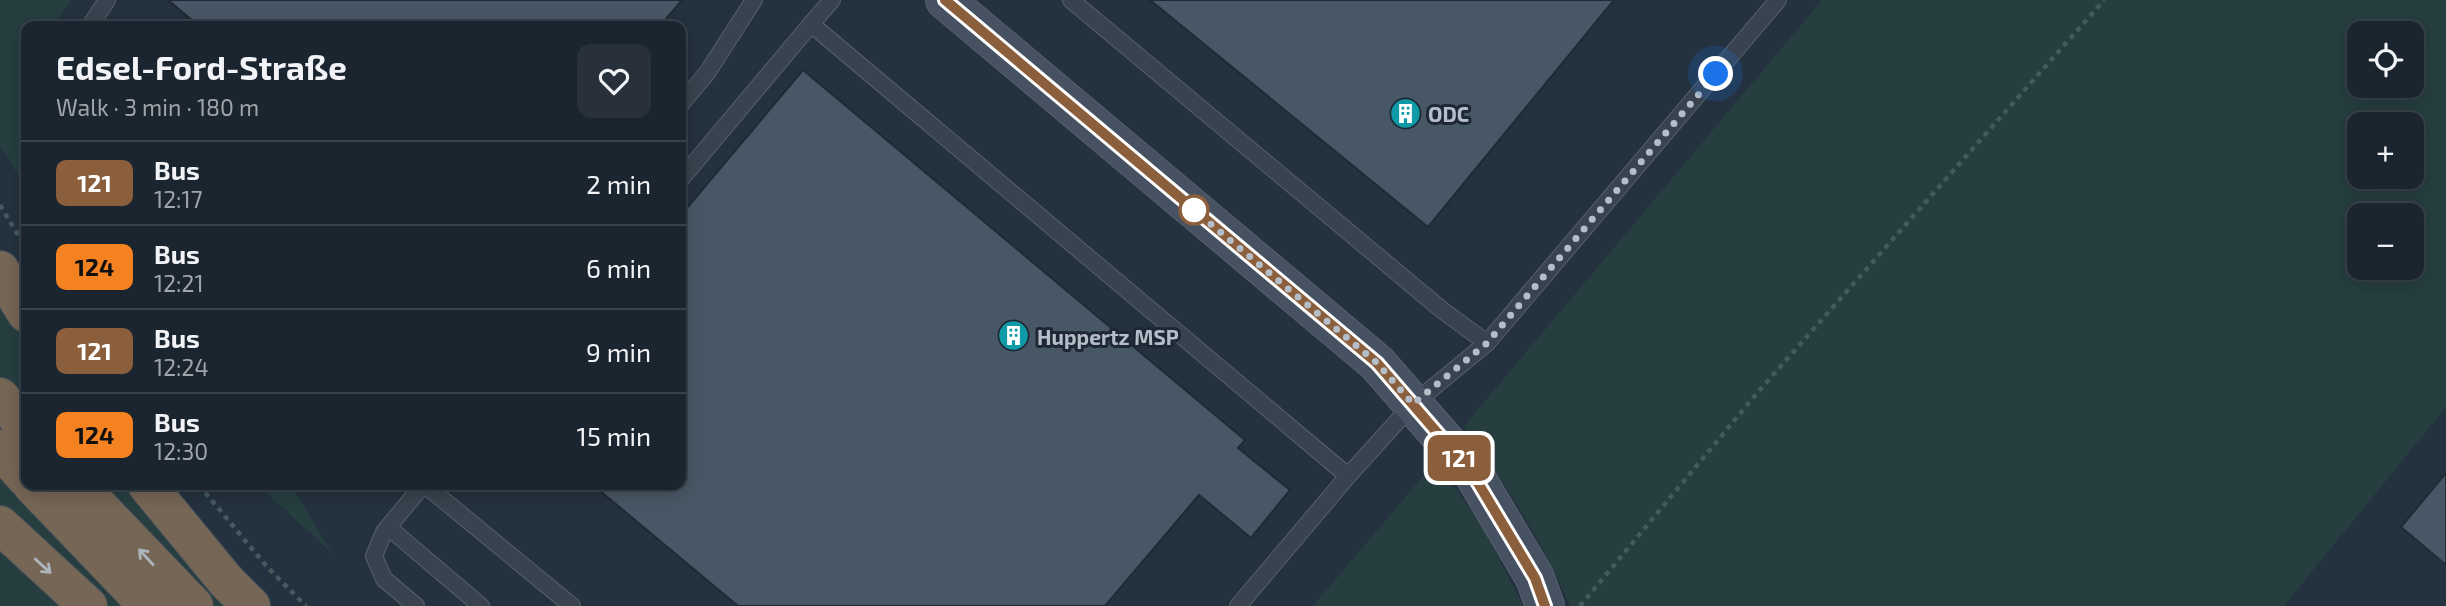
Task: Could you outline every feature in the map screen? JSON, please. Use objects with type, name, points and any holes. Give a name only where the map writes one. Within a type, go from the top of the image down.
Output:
[{"type":"highway","points":[[0,270],[21,305]]},
{"type":"highway","points":[[0,397],[21,422]]},
{"type":"highway","points":[[0,449],[21,472]]},
{"type":"highway","points":[[37,490],[148,606]]},
{"type":"highway","points":[[83,490],[194,606]]},
{"type":"highway","points":[[150,490],[251,606]]},
{"type":"highway","points":[[0,525],[88,606]]},
{"type":"street","points":[[945,0],[1377,363],[1472,473],[1535,578],[1545,606]]},
{"type":"lane","points":[[93,21],[107,0]]},
{"type":"lane","points":[[686,98],[707,72],[754,0]]},
{"type":"lane","points":[[686,173],[832,0]]},
{"type":"lane","points":[[1071,0],[1432,301],[1487,343]]},
{"type":"lane","points":[[1237,606],[1413,404],[1487,343],[1778,0]]},
{"type":"lane","points":[[811,24],[1348,476]]},
{"type":"lane","points":[[416,606],[384,579],[374,556],[388,527],[420,490]]},
{"type":"lane","points":[[430,490],[572,606]]},
{"type":"lane","points":[[388,527],[481,606]]},
{"type":"path","points":[[1580,606],[1758,392],[2105,0]]},
{"type":"path","points":[[0,205],[21,240]]},
{"type":"path","points":[[203,490],[268,568],[306,606]]},
{"type":"green space","points":[[0,0],[72,0],[56,21],[21,21],[21,180],[0,146]]},
{"type":"green space","points":[[1822,0],[2446,0],[2446,407],[2284,606],[1570,606],[1548,558],[1494,469],[1464,426]]},
{"type":"green space","points":[[0,293],[21,328],[21,405],[0,382]]},
{"type":"green space","points":[[1436,461],[1483,528],[1523,606],[1313,606]]},
{"type":"green space","points":[[0,468],[132,606],[107,606],[0,505]]},
{"type":"green space","points":[[98,490],[137,490],[233,606],[212,606]]},
{"type":"green space","points":[[263,490],[294,490],[332,553]]},
{"type":"green space","points":[[0,539],[73,606],[0,606]]},
{"type":"building","points":[[168,0],[682,0],[664,21],[193,21]]},
{"type":"building","name":"ODC","points":[[1150,0],[1614,0],[1428,227]]},
{"type":"building","points":[[803,70],[1245,440],[1238,448],[1290,490],[1251,538],[1199,495],[1105,606],[738,606],[599,490],[686,490],[686,209]]},
{"type":"building","points":[[2446,473],[2446,565],[2401,527]]},
{"type":"bus line","name":"121","points":[[945,0],[1377,363],[1472,473],[1535,578],[1545,606]]},
{"type":"place","name":"ODC","points":[[1405,113]]},
{"type":"place","name":"Huppertz MSP","points":[[1014,336]]},
{"type":"route","points":[[1194,210],[1188,205],[1377,363],[1413,404],[1487,343],[1716,74]]}]
